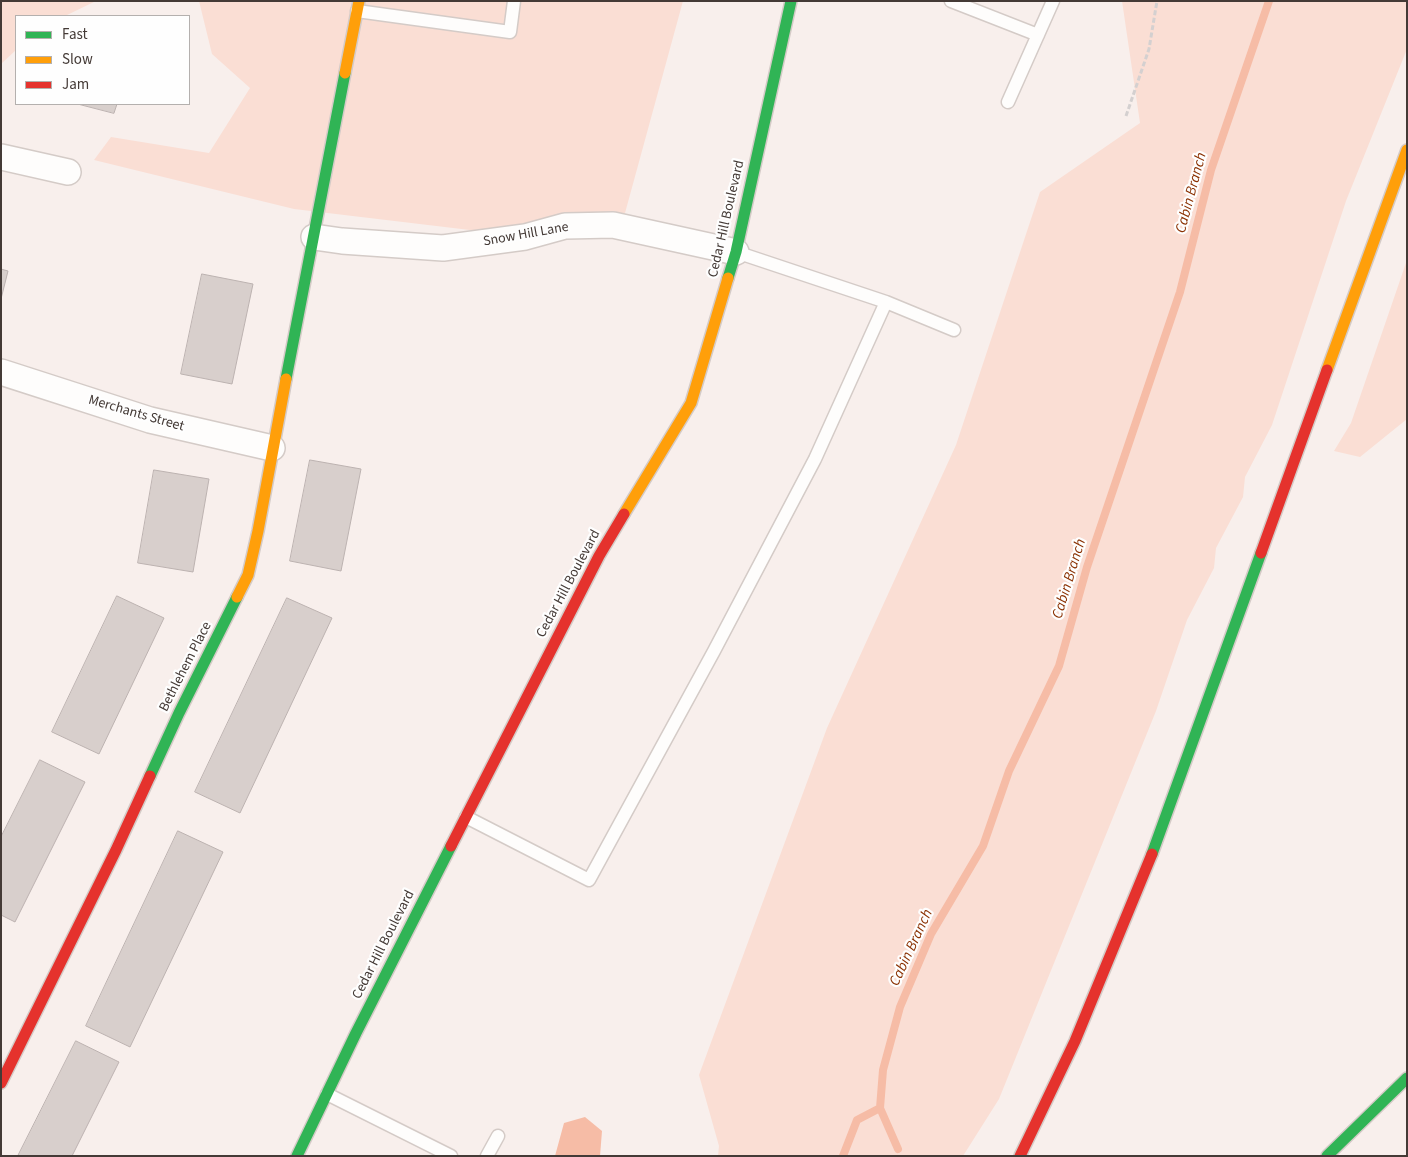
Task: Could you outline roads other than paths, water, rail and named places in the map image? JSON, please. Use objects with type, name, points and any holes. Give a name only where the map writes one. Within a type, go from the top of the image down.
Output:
[{"type":"main road","name":"Cedar Hill Boulevard","points":[[297,1156],[356,1033],[599,556],[691,403],[736,252],[791,1]]},
{"type":"main road","name":"Bethlehem Place","points":[[1,1083],[116,850],[180,713],[248,575],[358,6]]},
{"type":"main road","points":[[1020,1156],[1075,1041],[1152,853],[1407,150]]},
{"type":"main road","points":[[1328,1156],[1407,1078]]},
{"type":"street","points":[[1,157],[68,172]]},
{"type":"street","name":"Snow Hill Lane","points":[[314,237],[342,241],[443,248],[526,237],[565,226],[613,225],[736,252]]},
{"type":"street","name":"Merchants Street","points":[[1,372],[150,420],[272,448]]},
{"type":"lane","points":[[358,6],[510,32],[514,1]]},
{"type":"lane","points":[[951,1],[1038,35]]},
{"type":"lane","points":[[1008,102],[1053,1]]},
{"type":"lane","points":[[736,252],[886,302],[954,330]]},
{"type":"lane","points":[[466,817],[588,880],[714,651],[815,459],[886,302]]},
{"type":"lane","points":[[327,1094],[451,1156]]},
{"type":"lane","points":[[487,1156],[498,1136]]},
{"type":"waterway","name":"Cabin Branch","points":[[898,1149],[880,1108],[883,1070],[900,1007],[931,934],[983,846],[1009,771],[1059,666],[1087,567],[1180,292],[1211,170],[1269,1]]},
{"type":"waterway","points":[[843,1156],[857,1120],[880,1108]]}]
